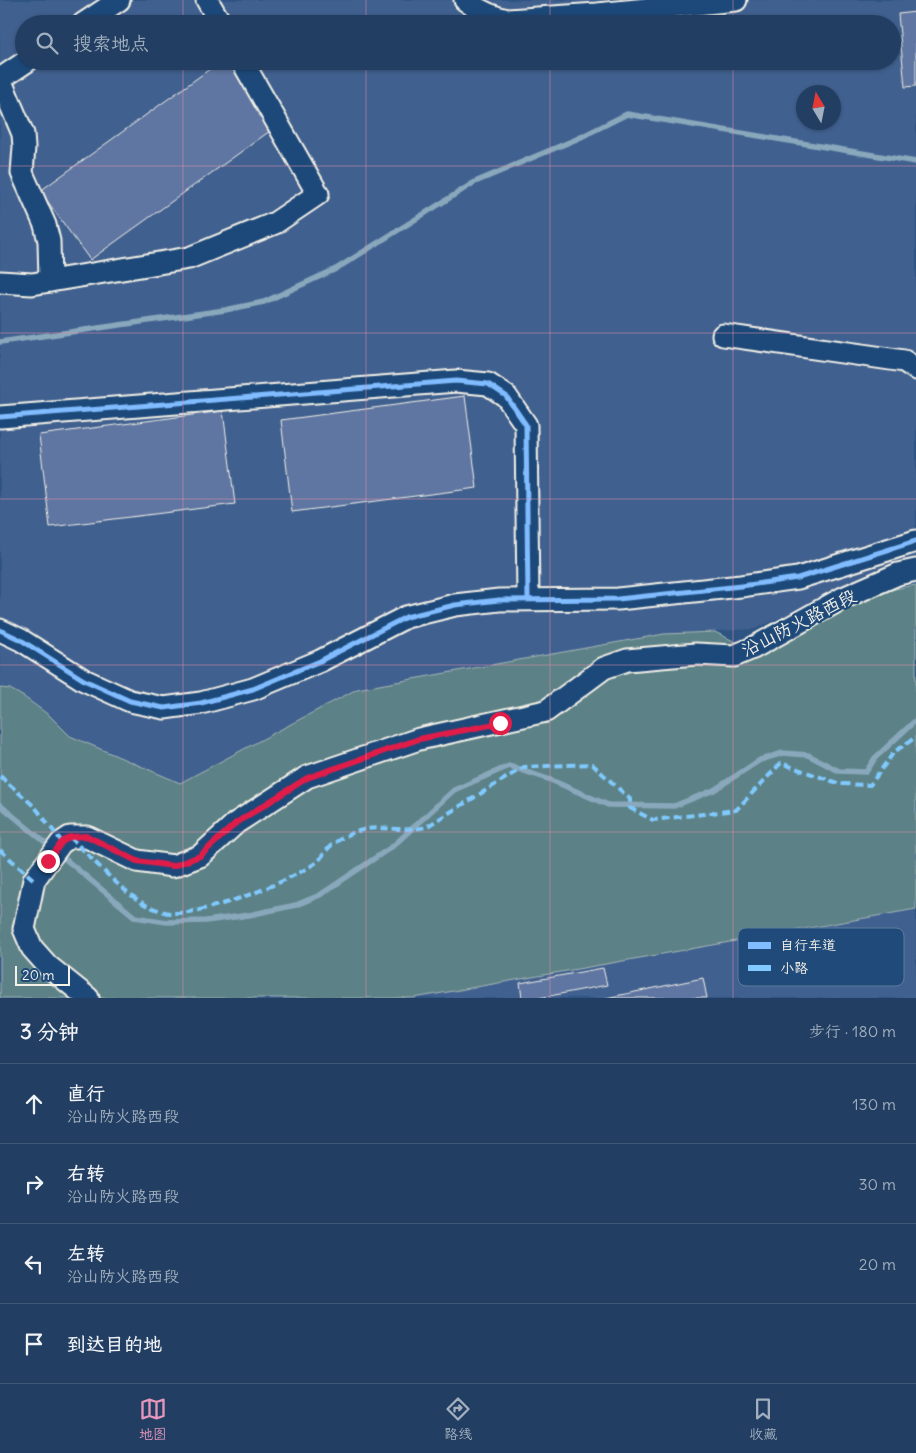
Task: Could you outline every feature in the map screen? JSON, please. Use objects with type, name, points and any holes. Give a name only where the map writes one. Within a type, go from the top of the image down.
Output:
[{"type":"street","points":[[96,15],[119,0]]},
{"type":"street","points":[[207,0],[216,15]]},
{"type":"street","points":[[465,0],[488,15]]},
{"type":"street","points":[[582,15],[736,0]]},
{"type":"street","points":[[15,69],[0,79],[23,134],[22,173],[45,226],[49,241],[50,281]]},
{"type":"street","points":[[0,282],[32,284],[189,258],[275,223],[318,194],[247,70]]},
{"type":"street","points":[[723,335],[904,361],[916,369]]},
{"type":"street","points":[[0,417],[456,381],[488,384],[506,396],[526,425],[528,599]]},
{"type":"street","points":[[0,630],[21,640],[84,680],[130,702],[164,708],[202,703],[253,689],[320,661],[406,617],[455,605],[528,599],[618,599],[798,578],[916,541]]},
{"type":"street","name":"沿山防火路西段","points":[[88,998],[48,966],[32,948],[24,929],[34,880],[61,843],[70,837],[87,836],[137,861],[173,866],[200,856],[236,823],[307,778],[419,739],[546,711],[604,668],[627,660],[696,654],[734,656],[753,648],[843,598],[898,574],[916,570]]},
{"type":"shaded area","points":[[0,0],[916,0],[916,566],[838,592],[755,629],[664,634],[357,689],[180,783],[70,736],[50,716],[10,689],[0,688]]},
{"type":"shaded area","points":[[916,909],[916,998],[414,998],[738,941],[738,986],[904,986],[904,928],[809,928]]},
{"type":"green space","points":[[916,585],[916,909],[809,928],[738,928],[738,941],[414,998],[0,998],[0,688],[10,689],[24,697],[50,716],[70,736],[180,783],[357,689],[664,634],[715,632],[748,648],[830,610],[894,589]]},
{"type":"building","points":[[916,12],[916,86],[905,87],[901,45],[901,15],[898,14]]},
{"type":"building","points":[[208,70],[237,70],[277,126],[90,260],[40,191]]},
{"type":"building","points":[[465,396],[477,488],[292,512],[281,420]]},
{"type":"building","points":[[223,411],[235,504],[50,527],[39,435]]},
{"type":"building","points":[[603,968],[607,985],[539,998],[522,998],[520,983]]},
{"type":"building","points":[[703,978],[707,998],[606,998]]},
{"type":"waterway","points":[[0,342],[225,310],[264,302],[336,269],[475,182],[579,138],[627,114],[916,162]]},
{"type":"waterway","points":[[0,805],[135,917],[167,922],[206,921],[249,915],[296,905],[320,895],[393,846],[454,790],[509,766],[551,780],[608,805],[674,806],[714,790],[760,760],[783,753],[808,755],[839,771],[866,772],[875,758],[916,720]]},
{"type":"marked path","points":[[70,837],[135,898],[146,905],[165,912],[186,912],[205,909],[247,896],[287,879],[317,862],[337,841],[359,831],[378,828],[416,829],[426,827],[524,767],[592,764],[630,799],[630,808],[653,820],[736,810],[781,763],[840,784],[870,785],[894,752],[916,737]]},
{"type":"marked path","points":[[0,776],[35,807],[62,842]]},
{"type":"marked path","points":[[0,850],[34,880]]},
{"type":"cycle path","points":[[0,417],[456,381],[488,384],[506,396],[526,425],[528,599]]},
{"type":"cycle path","points":[[0,630],[21,640],[84,680],[130,701],[164,708],[201,703],[253,689],[320,661],[406,617],[455,605],[499,600],[618,599],[741,586],[798,578],[916,541]]},
{"type":"route","points":[[48,861],[62,842],[70,837],[87,836],[137,861],[173,866],[200,856],[236,823],[307,778],[419,739],[500,723]]}]
